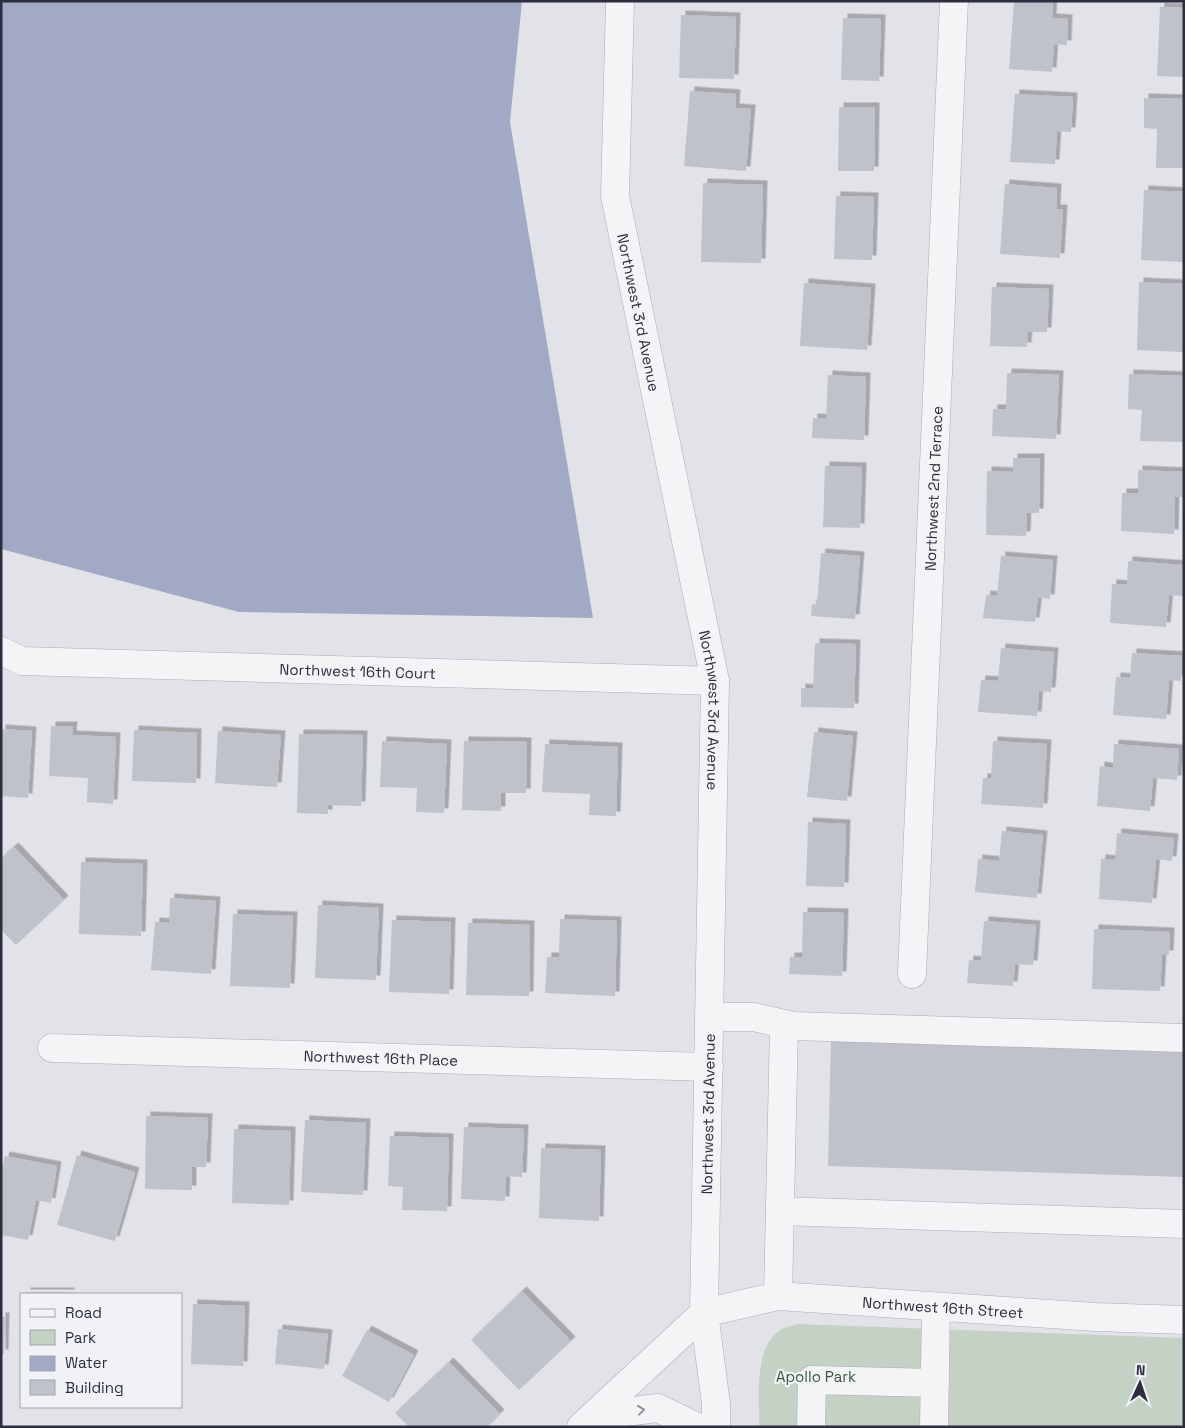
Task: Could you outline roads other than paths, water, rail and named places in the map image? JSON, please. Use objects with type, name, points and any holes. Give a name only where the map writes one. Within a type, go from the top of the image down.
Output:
[{"type":"street","name":"Northwest 3rd Avenue","points":[[620,1],[615,196],[715,681],[704,1313],[716,1404],[716,1427]]},
{"type":"street","name":"Northwest 2nd Terrace","points":[[912,974],[954,1]]},
{"type":"street","name":"Northwest 16th Court","points":[[1,651],[22,661],[715,681]]},
{"type":"street","points":[[710,1016],[754,1018],[784,1026],[1184,1038]]},
{"type":"street","points":[[778,1296],[784,1026]]},
{"type":"street","name":"Northwest 16th Place","points":[[52,1048],[709,1067]]},
{"type":"street","points":[[780,1211],[1184,1224]]},
{"type":"street","name":"Northwest 16th Street","points":[[704,1313],[778,1296],[1094,1317],[1184,1320]]},
{"type":"street","points":[[934,1427],[936,1307]]},
{"type":"street","points":[[587,1421],[704,1313]]},
{"type":"street","points":[[810,1427],[812,1380],[935,1383]]},
{"type":"street","points":[[587,1421],[658,1408],[697,1427]]},
{"type":"water","points":[[1,1],[522,1],[510,122],[593,618],[239,612],[1,549]]},
{"type":"park label","name":"Apollo Park","points":[[816,1376]]}]
